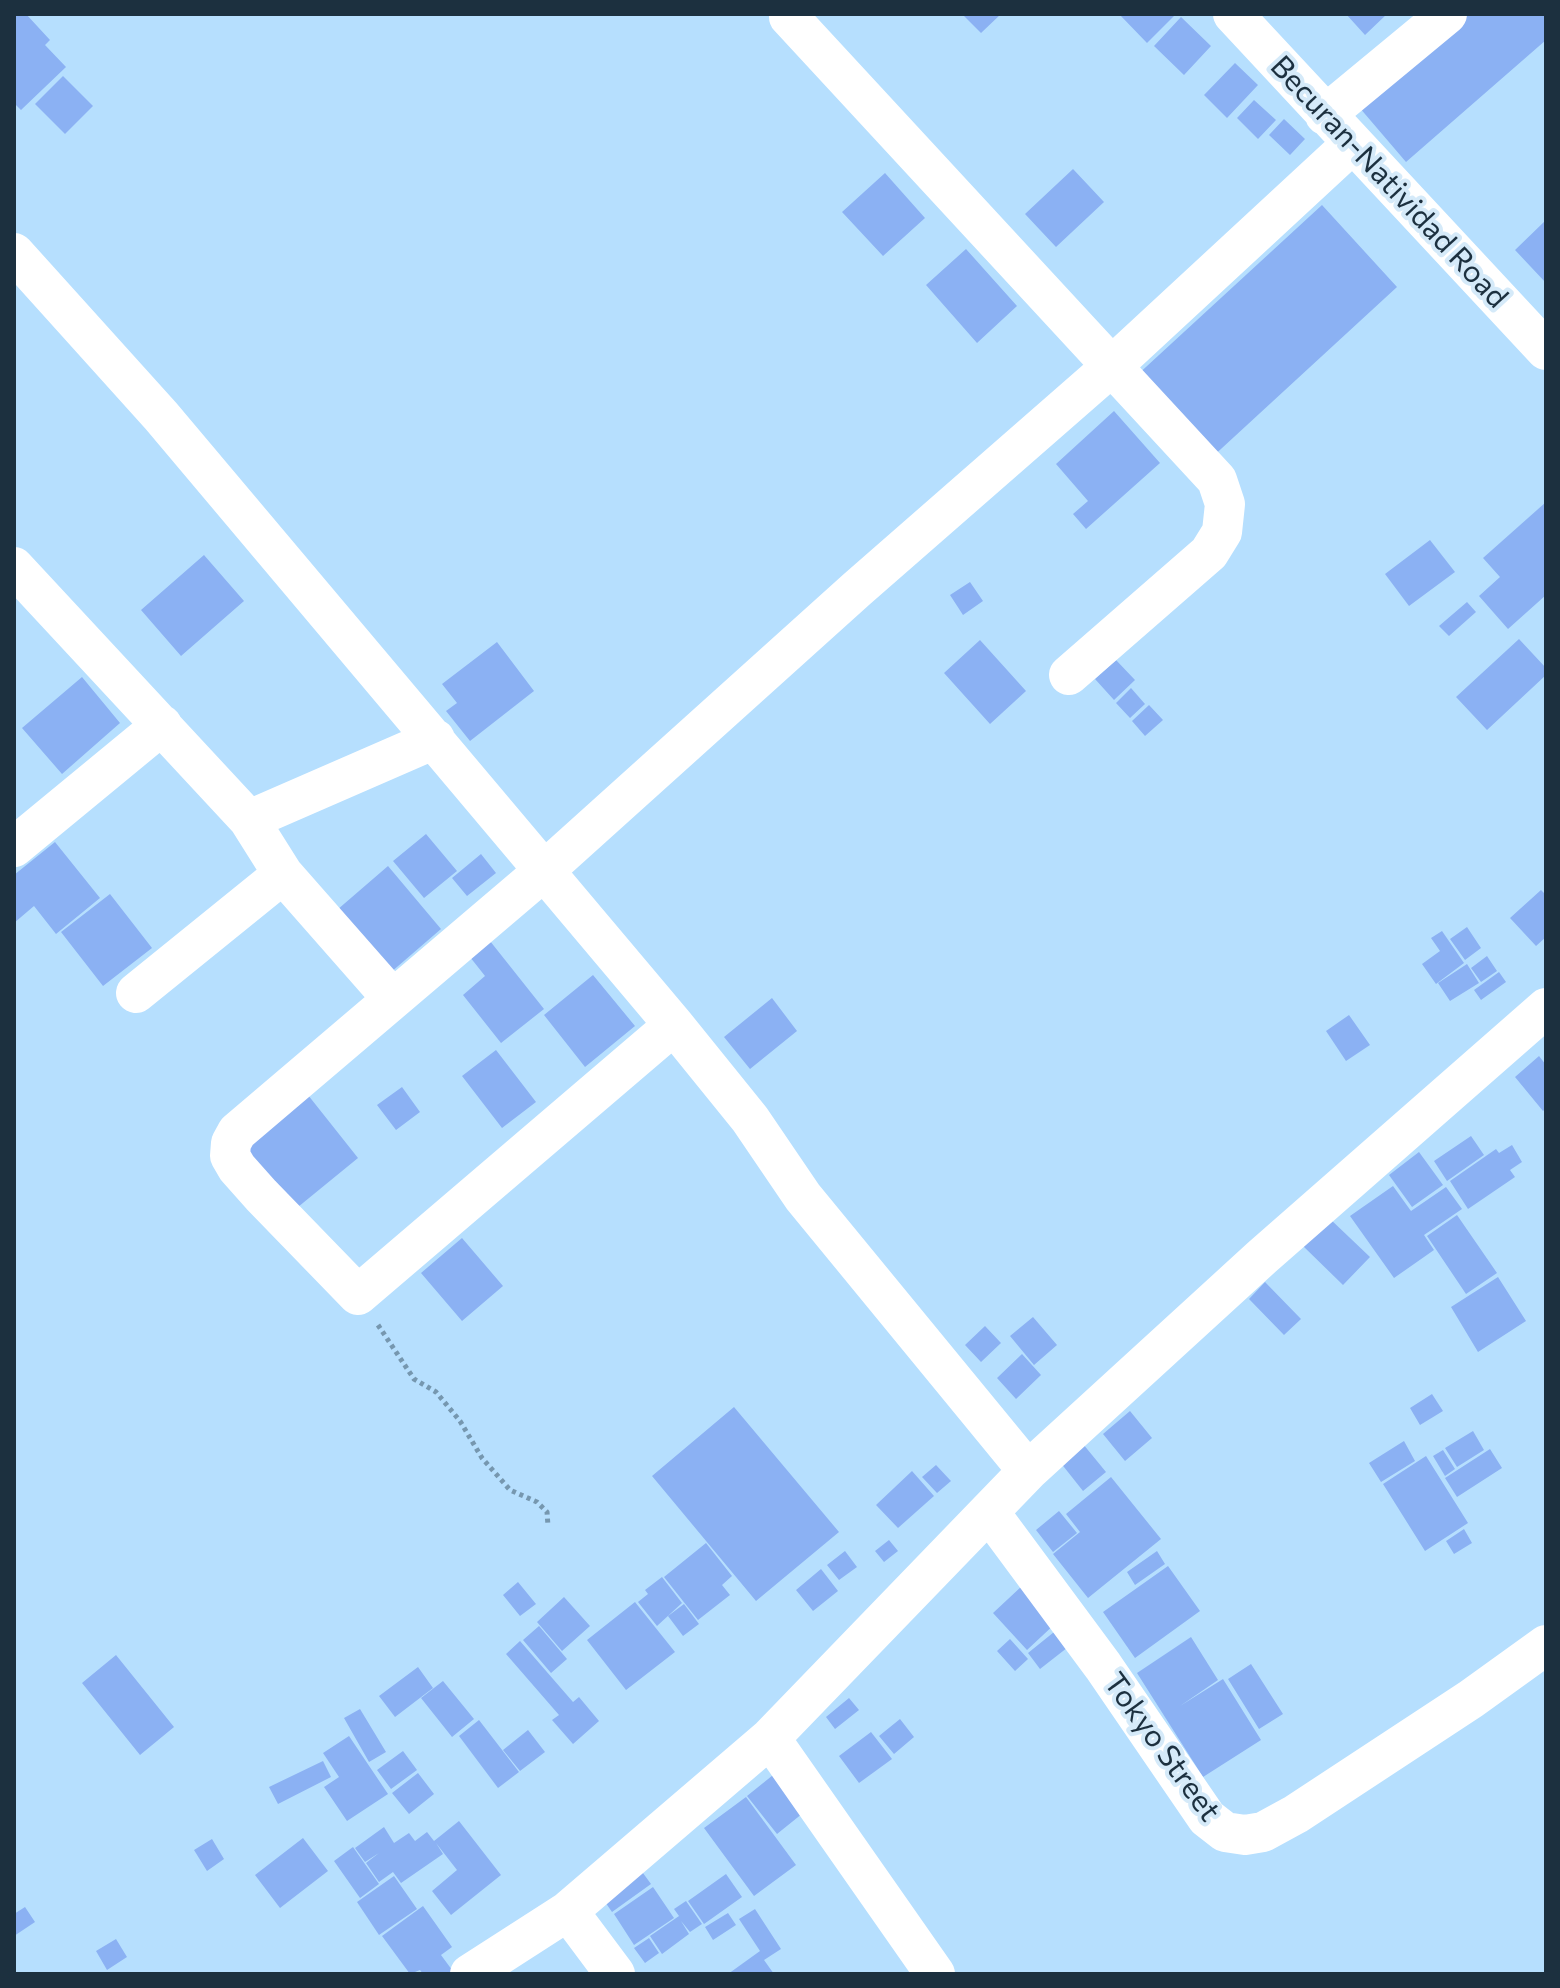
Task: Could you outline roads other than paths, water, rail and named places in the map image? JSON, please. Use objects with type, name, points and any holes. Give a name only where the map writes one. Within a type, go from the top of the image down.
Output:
[{"type":"street","name":"Becuran-Natividad Road","points":[[1233,14],[1546,350]]},
{"type":"street","points":[[1325,115],[1447,14]]},
{"type":"street","points":[[789,17],[1217,480],[1225,504],[1222,532],[1209,553],[1069,675]]},
{"type":"street","points":[[674,1025],[358,1295],[237,1168],[230,1156],[231,1143],[237,1132],[545,870],[857,589],[1111,367],[1353,143]]},
{"type":"street","points":[[14,253],[161,416],[329,619],[545,870],[750,1119],[803,1197],[1028,1471]]},
{"type":"street","points":[[14,567],[249,820],[283,874],[392,998]]},
{"type":"street","points":[[14,847],[162,725]]},
{"type":"street","points":[[249,820],[435,739]]},
{"type":"street","points":[[136,993],[283,874]]},
{"type":"street","points":[[470,1974],[568,1911],[770,1738],[1028,1471],[1262,1257],[1546,1008]]},
{"type":"street","name":"Tokyo Street","points":[[989,1512],[1103,1666],[1207,1818],[1225,1832],[1245,1835],[1263,1832],[1296,1814],[1471,1699],[1546,1645]]},
{"type":"street","points":[[770,1738],[935,1974]]},
{"type":"street","points":[[568,1911],[615,1974]]}]
